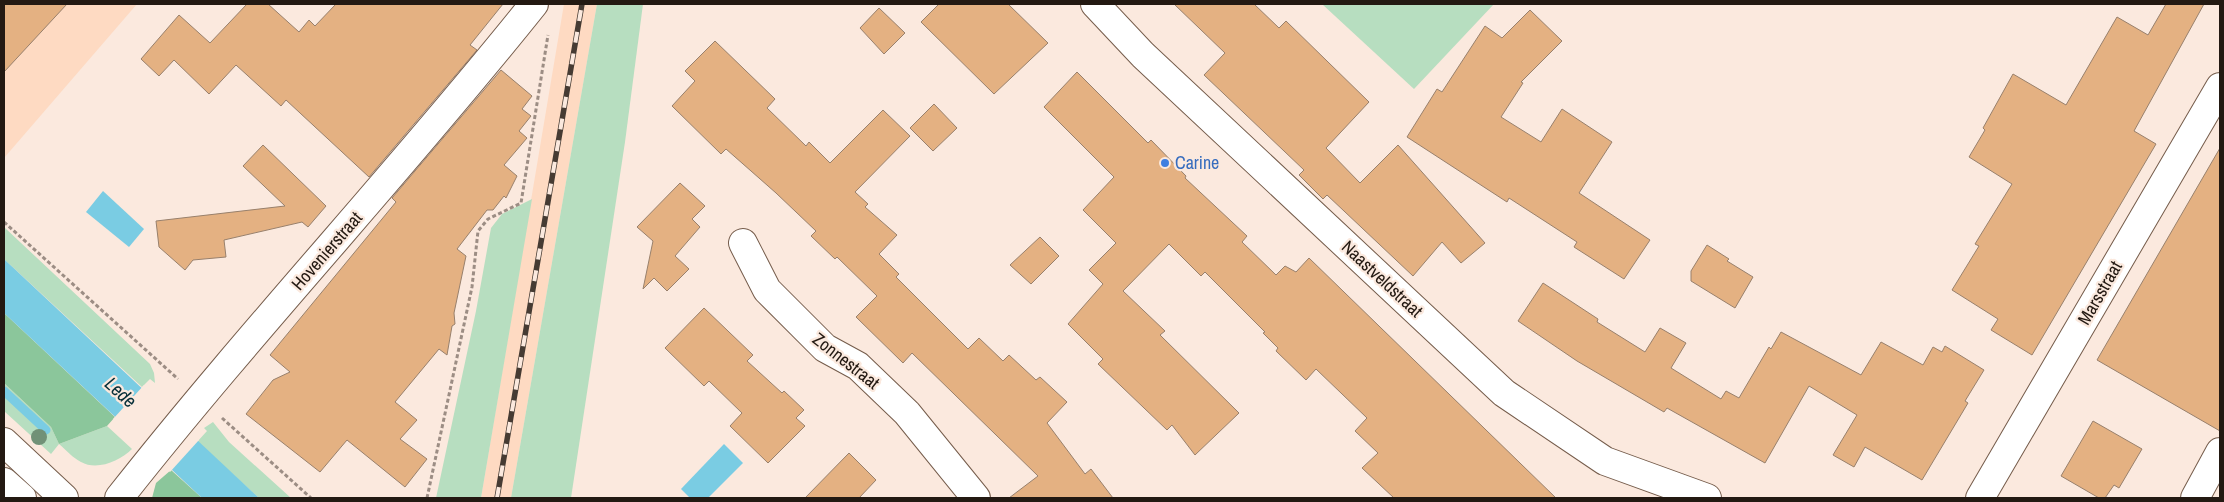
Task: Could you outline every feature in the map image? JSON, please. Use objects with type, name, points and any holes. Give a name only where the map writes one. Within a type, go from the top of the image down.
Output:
[{"type":"street","name":"Hovenierstraat","points":[[119,498],[468,86],[534,4]]},
{"type":"street","name":"Naastveldstraat","points":[[1095,4],[1143,55],[1504,393],[1605,461],[1708,498]]},
{"type":"street","name":"Marsstraat","points":[[1980,498],[2220,87]]},
{"type":"street","name":"Zonnestraat","points":[[742,243],[767,290],[825,348],[858,366],[907,413],[976,498]]},
{"type":"street","points":[[4,442],[64,498]]},
{"type":"street","points":[[2195,498],[2220,452]]},
{"type":"street","points":[[4,482],[22,498]]},
{"type":"path","points":[[428,498],[472,287],[478,231],[488,219],[521,203],[550,26]]},
{"type":"path","points":[[4,222],[195,406],[311,498]]},
{"type":"shaded area","points":[[4,4],[137,4],[4,158]]},
{"type":"shaded area","points":[[564,4],[597,4],[511,498],[481,498]]},
{"type":"green space","points":[[597,4],[643,4],[625,142],[571,498],[511,498]]},
{"type":"green space","points":[[1322,4],[1494,4],[1414,89]]},
{"type":"green space","points":[[532,199],[481,498],[436,498],[476,311],[491,228],[502,214]]},
{"type":"green space","points":[[4,227],[150,364],[154,373],[155,383],[150,379],[142,387],[4,259]]},
{"type":"green space","points":[[4,313],[115,417],[107,426],[59,444],[51,427],[4,383]]},
{"type":"green space","points":[[4,383],[51,427],[59,444],[51,454],[4,411]]},
{"type":"green space","points":[[213,422],[229,442],[291,498],[259,498],[197,442],[207,431],[204,428]]},
{"type":"green space","points":[[107,426],[132,449],[115,461],[101,465],[87,465],[72,456],[59,444]]},
{"type":"green space","points":[[171,470],[202,498],[152,498],[156,483]]},
{"type":"water","points":[[103,191],[144,229],[129,247],[86,212]]},
{"type":"water","name":"Lede","points":[[4,259],[259,498],[202,498],[4,313]]},
{"type":"water","points":[[724,444],[743,463],[708,498],[690,498],[681,489]]},
{"type":"pier","points":[[144,385],[199,440],[170,472],[113,419]]},
{"type":"building","points":[[4,4],[67,4],[4,72]]},
{"type":"building","points":[[247,4],[268,4],[299,32],[309,20],[315,26],[336,4],[503,4],[470,45],[477,50],[369,177],[286,100],[281,106],[236,65],[209,94],[174,60],[159,76],[141,59],[179,15],[210,43]]},
{"type":"building","points":[[939,4],[1008,4],[1048,43],[994,94],[921,22]]},
{"type":"building","points":[[1174,4],[1254,4],[1279,28],[1286,21],[1369,102],[1326,148],[1360,183],[1398,145],[1485,243],[1461,263],[1442,242],[1413,276],[1327,195],[1323,199],[1299,175],[1304,170],[1204,75],[1225,53]]},
{"type":"building","points":[[2166,4],[2204,4],[2134,131],[2156,144],[2032,355],[1991,330],[1998,319],[1952,290],[1979,246],[1975,244],[2012,184],[1969,157],[2013,74],[2066,105],[2117,17],[2148,35]]},
{"type":"building","points":[[879,8],[905,33],[884,54],[860,28]]},
{"type":"building","points":[[1530,10],[1562,41],[1521,82],[1523,83],[1501,117],[1541,142],[1562,109],[1612,142],[1579,193],[1650,240],[1624,279],[1574,247],[1577,242],[1509,198],[1507,202],[1407,137],[1437,89],[1442,92],[1485,26],[1502,38]]},
{"type":"building","points":[[715,41],[775,99],[767,108],[806,146],[809,142],[830,163],[883,110],[910,136],[855,192],[868,204],[865,207],[897,235],[879,254],[899,274],[896,277],[968,349],[979,338],[1003,361],[1009,355],[1036,380],[1040,377],[1067,402],[1047,423],[1085,474],[1091,469],[1113,498],[1009,498],[1038,476],[912,353],[903,363],[856,317],[877,296],[837,257],[835,259],[811,236],[816,231],[776,193],[726,149],[721,154],[672,106],[695,81],[685,71]]},
{"type":"building","points":[[501,70],[532,96],[522,109],[531,116],[519,131],[527,138],[504,165],[517,176],[506,198],[504,196],[493,210],[487,210],[457,249],[466,256],[454,313],[455,324],[452,326],[447,355],[439,349],[395,402],[417,420],[400,439],[427,459],[405,487],[347,440],[320,472],[246,414],[273,380],[290,372],[270,355],[396,202],[392,198]]},
{"type":"building","points":[[1077,72],[1148,143],[1151,140],[1186,176],[1185,178],[1247,236],[1242,242],[1276,275],[1285,266],[1296,272],[1309,258],[1556,498],[1394,498],[1362,468],[1378,453],[1355,431],[1367,418],[1316,369],[1306,380],[1276,351],[1278,348],[1263,333],[1265,332],[1205,272],[1201,276],[1169,244],[1123,291],[1165,331],[1160,335],[1239,413],[1195,455],[1172,425],[1167,430],[1098,364],[1103,359],[1068,324],[1103,284],[1089,270],[1116,243],[1083,210],[1114,177],[1044,107]]},
{"type":"building","points":[[934,104],[957,128],[933,151],[910,128]]},
{"type":"building","points":[[263,145],[326,206],[308,227],[302,222],[224,240],[226,257],[193,260],[185,270],[159,247],[156,221],[285,206],[243,166]]},
{"type":"building","points":[[2220,148],[2220,431],[2097,360]]},
{"type":"building","points":[[680,183],[705,206],[692,219],[700,227],[675,256],[689,269],[667,291],[654,278],[643,289],[653,241],[637,227]]},
{"type":"building","points":[[1040,237],[1059,256],[1031,284],[1010,265]]},
{"type":"building","points":[[1707,245],[1729,259],[1727,261],[1753,277],[1735,308],[1691,281],[1691,271]]},
{"type":"building","points":[[1543,283],[1598,319],[1597,322],[1645,352],[1660,328],[1686,343],[1671,368],[1721,399],[1726,391],[1739,398],[1769,347],[1771,349],[1781,332],[1861,375],[1881,342],[1923,365],[1933,347],[1942,352],[1945,346],[1984,370],[1965,401],[1968,403],[1922,480],[1865,447],[1854,467],[1833,455],[1857,415],[1809,386],[1765,463],[1667,408],[1664,412],[1577,361],[1518,321]]},
{"type":"building","points":[[704,308],[753,355],[747,361],[804,410],[796,418],[805,426],[768,463],[730,426],[742,413],[709,381],[704,386],[665,348]]},
{"type":"building","points":[[2093,421],[2142,449],[2119,488],[2114,485],[2105,498],[2099,498],[2061,476]]},
{"type":"building","points":[[849,453],[876,480],[859,498],[805,498]]},
{"type":"waterway","points":[[4,391],[46,430]]},
{"type":"railway","points":[[497,498],[582,4]]},
{"type":"place","name":"Carine","points":[[1165,163]]}]
